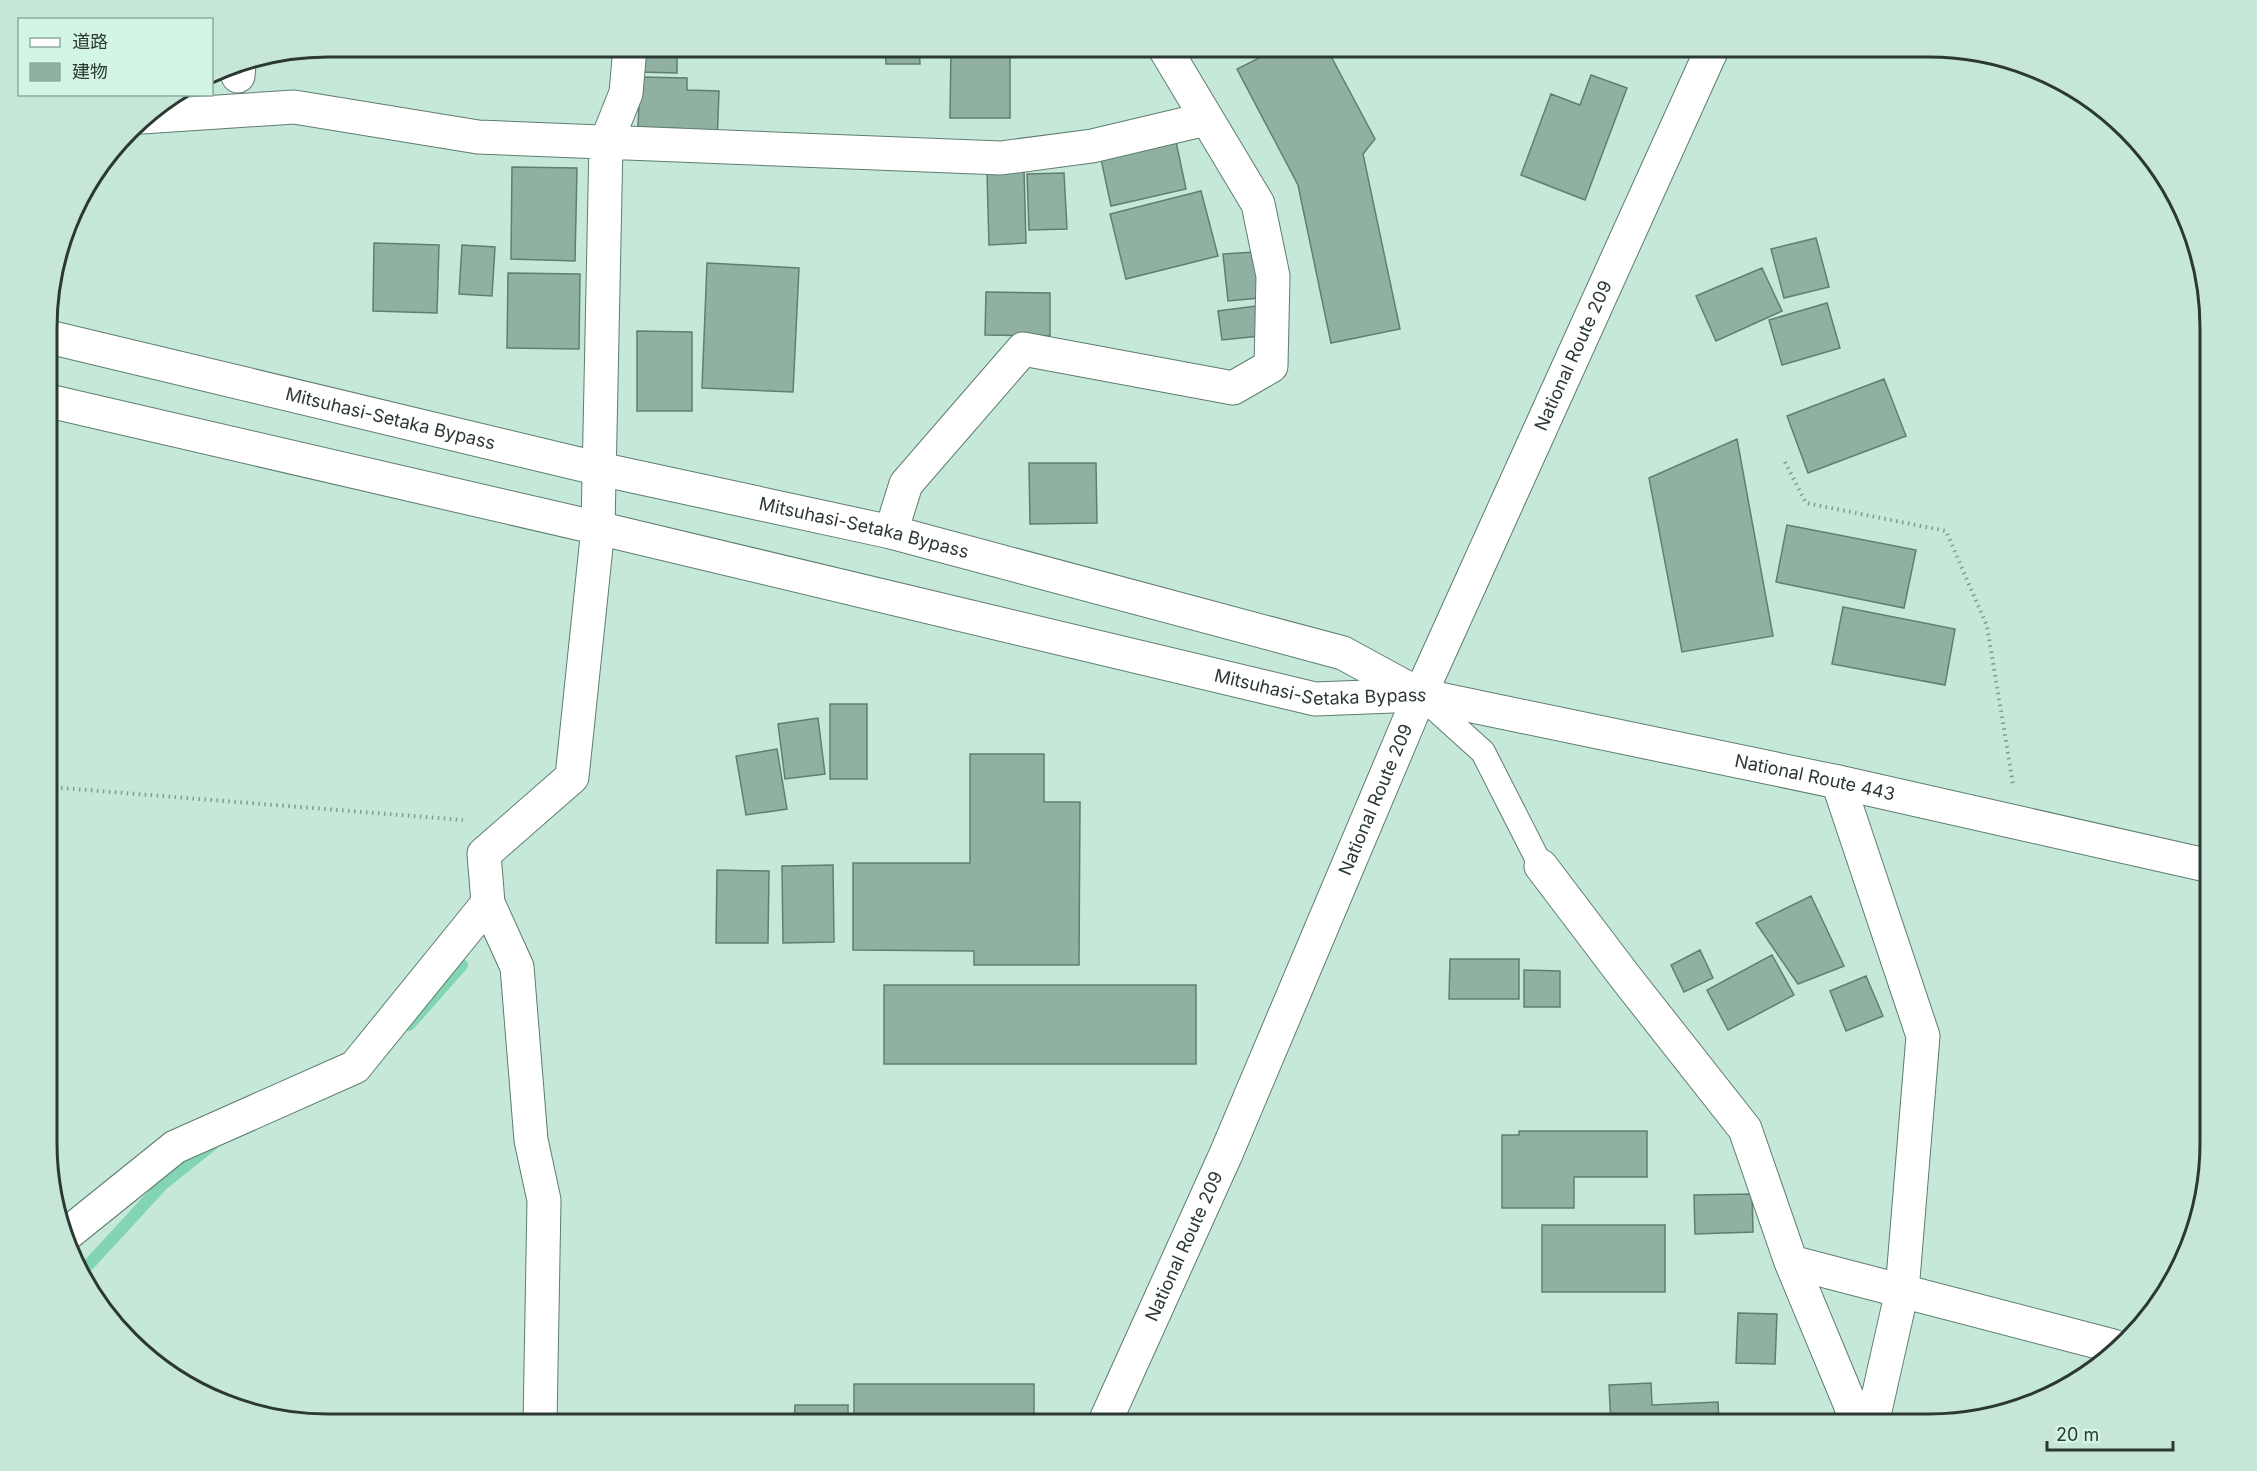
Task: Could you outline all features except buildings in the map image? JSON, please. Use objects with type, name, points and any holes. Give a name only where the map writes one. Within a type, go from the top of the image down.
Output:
[{"type":"main road","points":[[540,1414],[544,1200],[531,1140],[517,966],[488,903],[484,854],[573,777],[598,528],[606,143],[626,93],[629,57]]},
{"type":"main road","points":[[891,532],[906,484],[1023,349],[1233,388],[1271,366],[1273,276],[1258,204],[1170,57]]},
{"type":"main road","name":"National Route 209","points":[[1109,1414],[1226,1154],[1420,695],[1708,57]]},
{"type":"main road","points":[[159,116],[294,107],[478,137],[1000,158],[1092,146],[1206,119]]},
{"type":"main road","name":"Mitsuhasi-Setaka Bypass","points":[[57,339],[600,469],[891,532],[1343,653],[1420,695]]},
{"type":"main road","name":"Mitsuhasi-Setaka Bypass","points":[[57,403],[598,528],[1316,699],[1420,695]]},
{"type":"main road","name":"National Route 443","points":[[1420,695],[1838,782],[2200,864]]},
{"type":"main road","points":[[1838,782],[1923,1036],[1902,1291],[1874,1414]]},
{"type":"main road","points":[[1541,866],[1745,1129],[1791,1262],[1853,1414]]},
{"type":"main road","points":[[71,1231],[175,1147],[356,1067],[488,903]]},
{"type":"main road","points":[[1791,1262],[2110,1345]]},
{"type":"lane","points":[[1420,695],[1483,752],[1541,866]]},
{"type":"path","points":[[1785,462],[1806,503],[1946,531],[1987,626],[2019,823]]},
{"type":"path","points":[[57,788],[475,821],[484,854]]},
{"type":"waterway","points":[[409,1025],[462,965]]},
{"type":"waterway","points":[[87,1267],[163,1184],[213,1144]]}]
